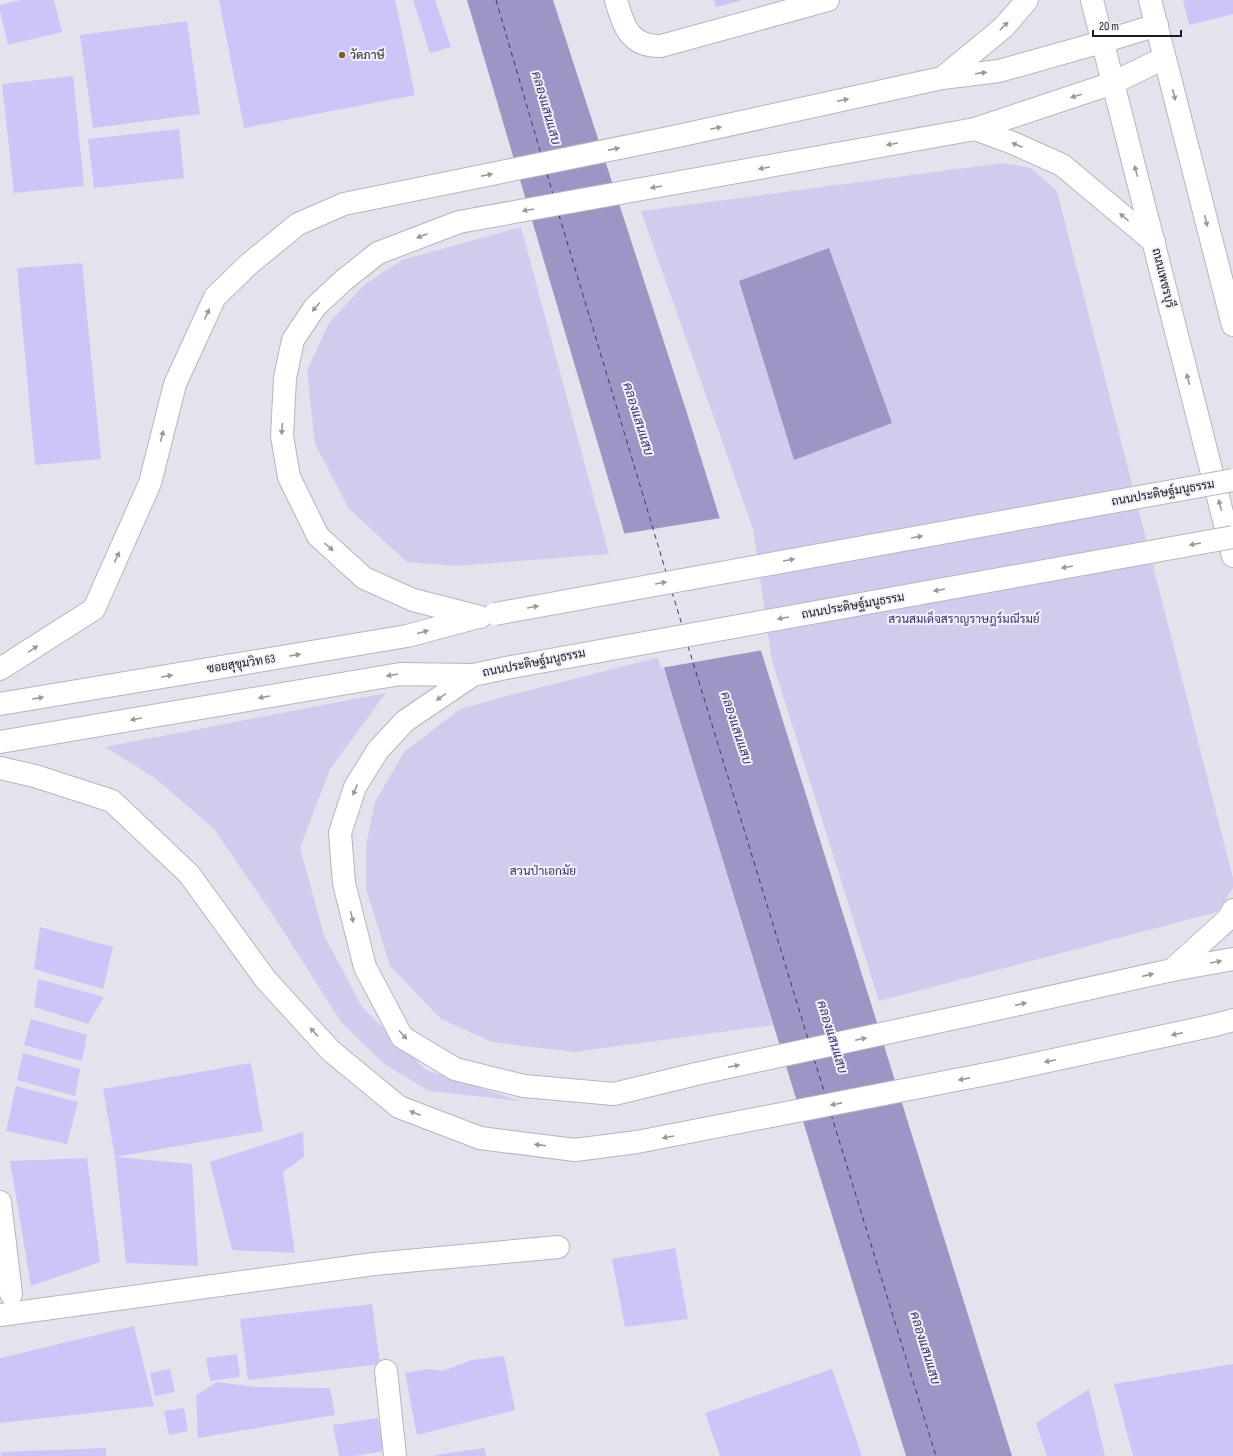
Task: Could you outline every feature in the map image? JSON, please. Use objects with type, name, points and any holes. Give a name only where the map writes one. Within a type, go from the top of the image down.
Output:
[{"type":"main road","points":[[616,0],[621,19],[629,33],[634,39],[650,46],[661,46],[828,0]]},
{"type":"main road","points":[[942,78],[1004,27],[1027,0]]},
{"type":"main road","name":"ถนนเพชรบุรี","points":[[1092,0],[1233,556]]},
{"type":"main road","points":[[1150,0],[1164,58],[1226,269],[1233,325]]},
{"type":"main road","points":[[0,670],[94,609],[150,483],[175,384],[215,297],[249,264],[298,224],[344,204],[678,136],[942,78],[999,71],[1157,26]]},
{"type":"main road","points":[[487,615],[413,600],[364,578],[318,536],[289,477],[282,436],[285,378],[293,340],[315,307],[344,280],[378,254],[459,222],[975,129],[1113,83],[1164,58]]},
{"type":"main road","points":[[975,129],[1062,164],[1154,242]]},
{"type":"main road","name":"ถนนประดิษฐ์มนูธรรม","points":[[487,615],[1233,480]]},
{"type":"main road","name":"ถนนประดิษฐ์มนูธรรม","points":[[473,675],[1233,538]]},
{"type":"main road","name":"ซอยสุขุมวิท 63","points":[[0,704],[407,636],[487,615]]},
{"type":"main road","points":[[0,742],[400,674],[473,675]]},
{"type":"main road","points":[[473,675],[405,721],[378,750],[355,787],[340,833],[344,883],[365,967],[402,1037],[455,1069],[524,1086],[614,1094],[696,1074],[1172,970],[1233,959]]},
{"type":"main road","points":[[0,768],[35,776],[112,801],[189,874],[266,980],[331,1051],[399,1107],[480,1138],[575,1150],[637,1142],[707,1130],[1002,1071],[1227,1024]]},
{"type":"main road","points":[[1172,970],[1228,918],[1233,910]]},
{"type":"main road","points":[[0,1202],[11,1294]]},
{"type":"main road","points":[[0,1315],[374,1264],[558,1247]]},
{"type":"main road","points":[[386,1371],[394,1456]]},
{"type":"green space","name":"สวนสมเด็จสราญราษฎร์มณีรมย์","points":[[1002,163],[1031,168],[1057,191],[1233,878],[1233,888],[1217,912],[879,1001],[772,661],[753,529],[641,211]]},
{"type":"green space","points":[[521,227],[609,554],[455,566],[407,562],[349,509],[315,444],[307,371],[329,323],[365,284],[402,260]]},
{"type":"green space","name":"สวนป่าเอกมัย","points":[[660,657],[773,1025],[574,1052],[492,1042],[441,1019],[390,966],[366,889],[366,845],[375,802],[404,752],[460,709]]},
{"type":"green space","points":[[386,693],[330,769],[300,848],[324,935],[362,1007],[426,1070],[520,1101],[429,1091],[384,1064],[341,1022],[275,918],[214,829],[155,778],[105,747]]},
{"type":"water","name":"คลองแสนแสบ","points":[[467,0],[553,0],[686,410],[1012,1456],[906,1456],[672,695]]},
{"type":"water","points":[[829,248],[892,423],[794,460],[739,281]]},
{"type":"pier","points":[[721,518],[763,650],[661,668],[622,534]]},
{"type":"building","points":[[21,0],[54,0],[62,32],[8,45],[0,5]]},
{"type":"building","points":[[219,0],[395,0],[415,95],[244,128]]},
{"type":"building","points":[[413,0],[435,0],[451,47],[430,53]]},
{"type":"building","points":[[714,0],[740,0],[740,1],[716,7]]},
{"type":"building","points":[[1183,0],[1233,0],[1233,14],[1189,25]]},
{"type":"building","points":[[187,21],[200,114],[93,128],[80,35]]},
{"type":"building","points":[[73,76],[84,186],[14,193],[2,84]]},
{"type":"building","points":[[179,129],[184,178],[94,188],[88,139]]},
{"type":"building","points":[[82,263],[101,459],[35,465],[17,268]]},
{"type":"building","points":[[40,927],[113,947],[103,989],[34,969]]},
{"type":"building","points":[[38,979],[104,997],[88,1024],[34,1007]]},
{"type":"building","points":[[31,1019],[87,1035],[82,1061],[24,1045]]},
{"type":"building","points":[[23,1053],[80,1069],[75,1096],[17,1080]]},
{"type":"building","points":[[251,1063],[263,1131],[115,1157],[103,1089]]},
{"type":"building","points":[[16,1086],[78,1102],[67,1144],[6,1131]]},
{"type":"building","points":[[303,1132],[304,1157],[283,1172],[295,1253],[232,1250],[210,1162]]},
{"type":"building","points":[[115,1157],[192,1164],[198,1266],[126,1263]]},
{"type":"building","points":[[87,1158],[100,1262],[31,1286],[10,1161]]},
{"type":"building","points":[[675,1248],[688,1319],[625,1327],[612,1259]]},
{"type":"building","points":[[372,1304],[380,1364],[248,1380],[240,1319]]},
{"type":"building","points":[[134,1326],[154,1406],[0,1423],[0,1358]]},
{"type":"building","points":[[237,1354],[240,1377],[210,1381],[206,1358]]},
{"type":"building","points":[[504,1356],[515,1410],[417,1435],[405,1373],[428,1369],[443,1371],[472,1360]]},
{"type":"building","points":[[1233,1364],[1233,1456],[1133,1456],[1114,1384]]},
{"type":"building","points":[[170,1369],[175,1392],[155,1396],[150,1373]]},
{"type":"building","points":[[832,1369],[862,1456],[720,1456],[705,1413]]},
{"type":"building","points":[[217,1382],[257,1387],[330,1388],[335,1415],[198,1438],[196,1395]]},
{"type":"building","points":[[1089,1389],[1105,1456],[1047,1456],[1036,1423]]},
{"type":"building","points":[[184,1408],[188,1431],[169,1435],[164,1411]]},
{"type":"building","points":[[378,1418],[384,1451],[354,1456],[339,1456],[333,1425]]},
{"type":"building","points":[[106,1448],[106,1456],[1,1456],[1,1452]]},
{"type":"building","points":[[484,1448],[486,1456],[435,1456],[435,1455]]},
{"type":"ferry route","points":[[496,0],[541,154]]},
{"type":"ferry route","points":[[547,174],[553,194]]},
{"type":"ferry route","points":[[559,215],[666,572]]},
{"type":"ferry route","points":[[672,592],[682,625]]},
{"type":"ferry route","points":[[688,646],[808,1039]]},
{"type":"ferry route","points":[[814,1059],[825,1094]]},
{"type":"ferry route","points":[[831,1114],[936,1456]]},
{"type":"place","name":"วัดภาษี","points":[[342,55]]}]
